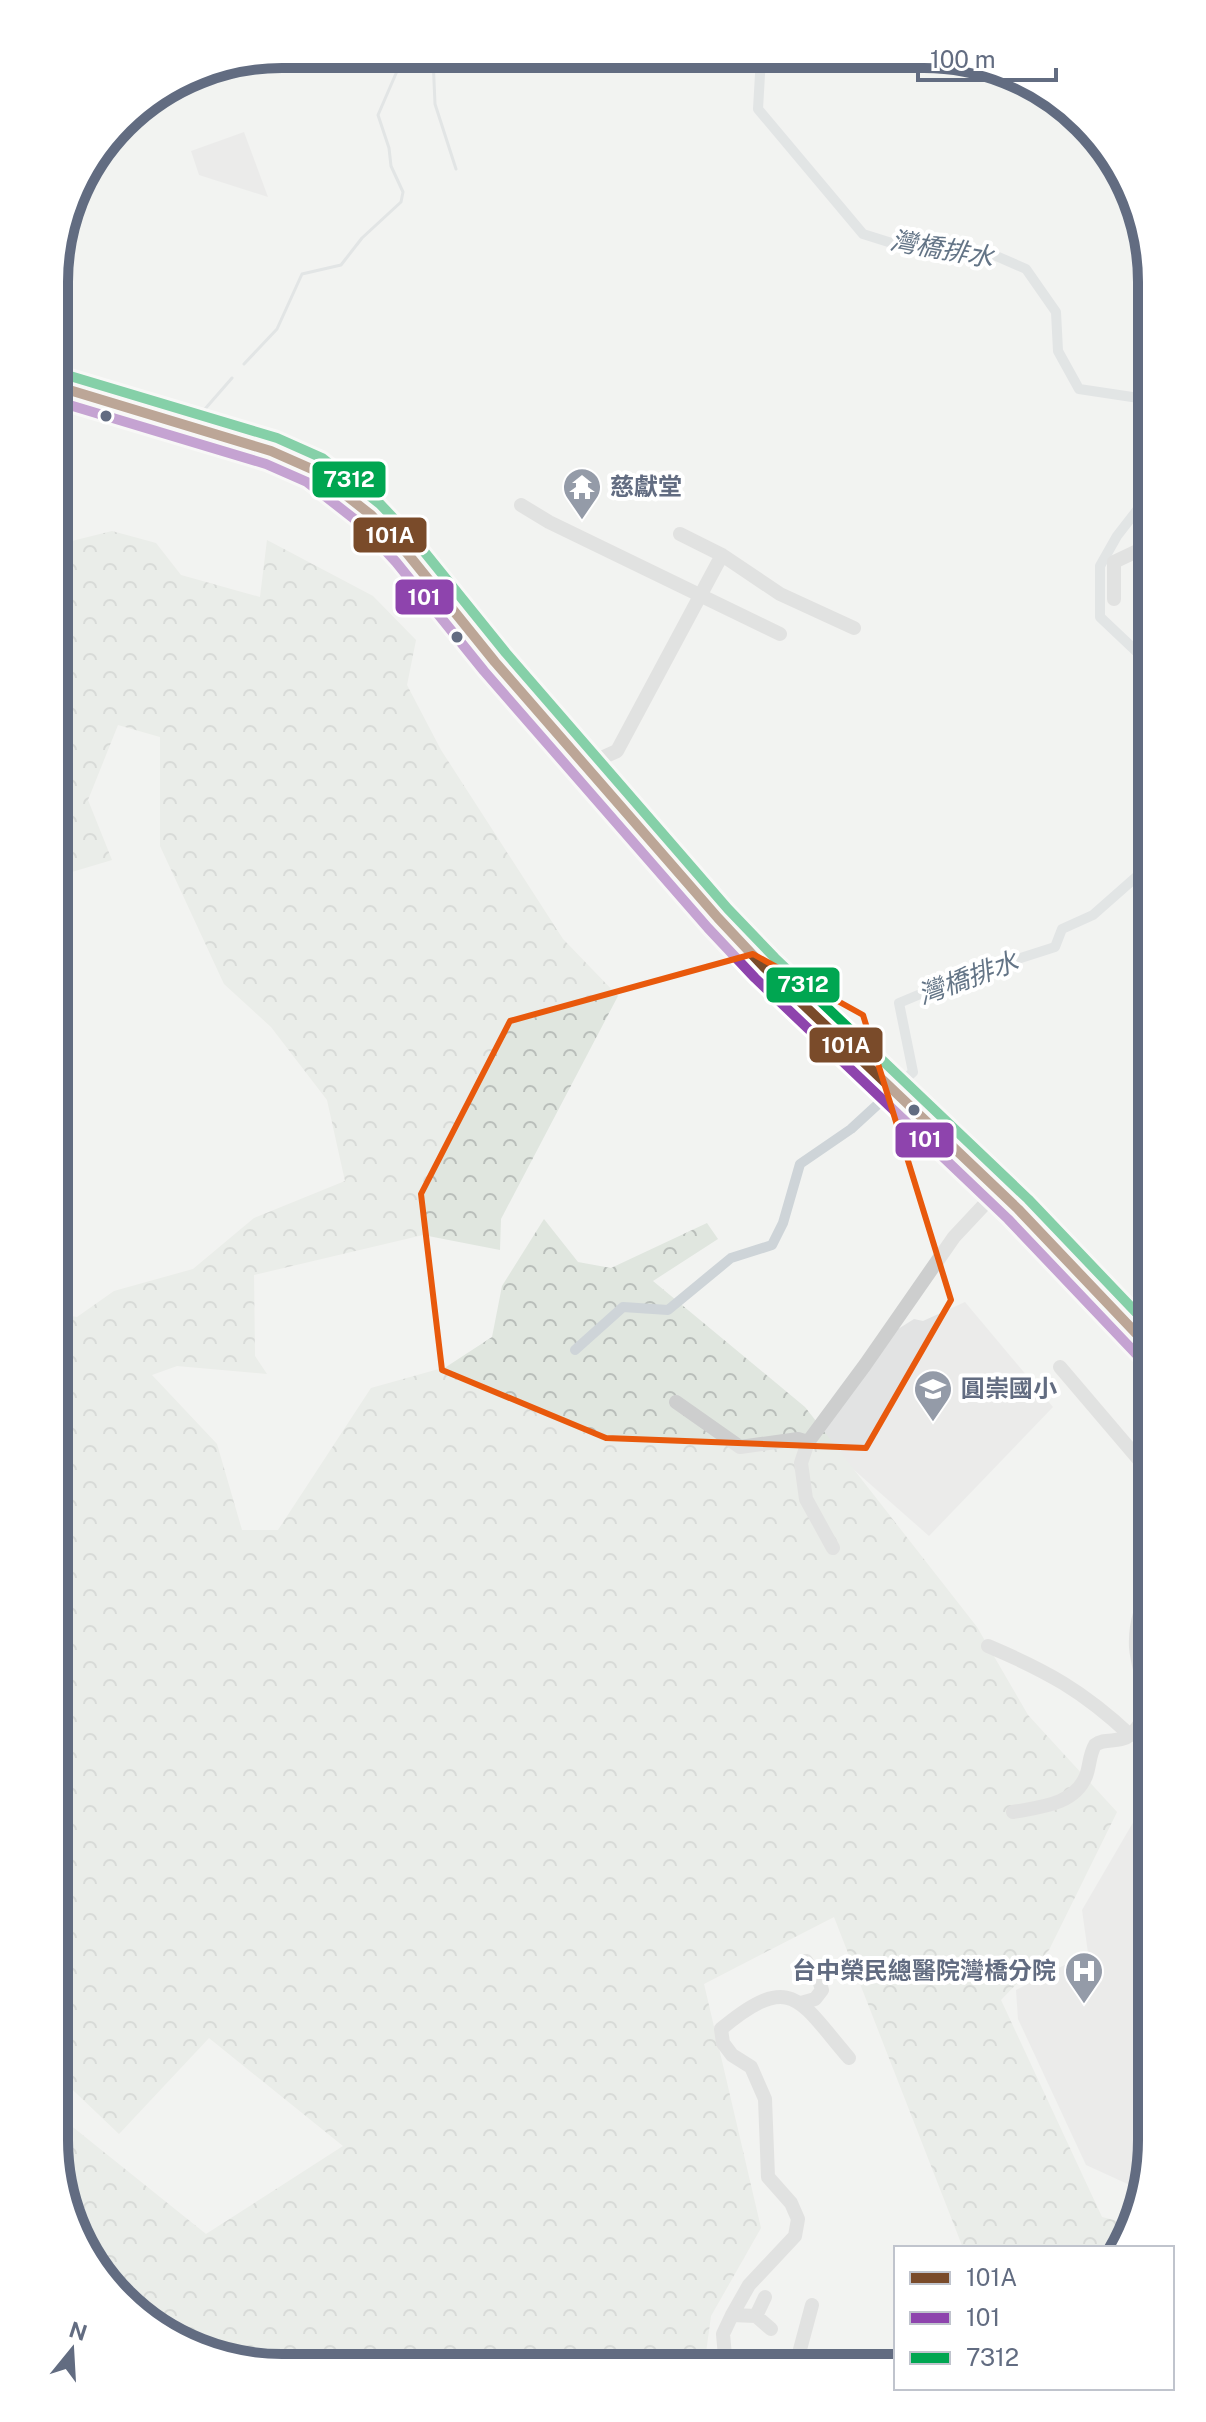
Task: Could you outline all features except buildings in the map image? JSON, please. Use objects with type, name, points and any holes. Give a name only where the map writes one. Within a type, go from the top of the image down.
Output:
[{"type":"main road","points":[[68,390],[271,451],[314,470],[371,515],[407,553],[495,662],[718,918],[765,968],[998,1190],[1138,1335]]},
{"type":"street","points":[[521,505],[549,522],[780,634]]},
{"type":"street","points":[[680,534],[722,555],[780,594],[854,628]]},
{"type":"street","points":[[1114,599],[1114,562],[1138,551]]},
{"type":"street","points":[[586,765],[617,751],[722,555]]},
{"type":"street","points":[[833,1548],[806,1499],[801,1463],[808,1442],[954,1237],[998,1190]]},
{"type":"street","points":[[1060,1367],[1138,1459]]},
{"type":"street","points":[[676,1402],[740,1447],[798,1439],[808,1442]]},
{"type":"street","points":[[1138,1619],[1138,1657]]},
{"type":"street","points":[[988,1646],[1064,1682],[1099,1706],[1130,1735]]},
{"type":"street","points":[[1013,1812],[1050,1806],[1076,1792],[1084,1781],[1095,1745],[1099,1741],[1120,1741],[1138,1726]]},
{"type":"street","points":[[801,2003],[815,1999],[822,1990],[806,1961]]},
{"type":"street","points":[[725,2354],[723,2334],[732,2315],[749,2285],[795,2236],[798,2219],[791,2203],[768,2177],[765,2099],[751,2067],[732,2055],[723,2043],[721,2029],[763,2000],[779,1995],[801,2003],[849,2058]]},
{"type":"street","points":[[756,2316],[765,2297]]},
{"type":"street","points":[[799,2354],[812,2305]]},
{"type":"street","points":[[732,2315],[756,2316],[771,2329]]},
{"type":"highlighted area","points":[[753,954],[863,1015],[951,1300],[866,1448],[606,1438],[442,1370],[421,1194],[510,1021]]},
{"type":"shaded area","points":[[244,132],[268,197],[199,175],[191,151]]},
{"type":"shaded area","name":"圓崇國小","points":[[965,1302],[1053,1407],[929,1536],[819,1439],[887,1336],[914,1319],[923,1321]]},
{"type":"shaded area","name":"台中榮民總醫院灣橋分院","points":[[1138,1814],[1138,2154],[1132,2187],[1086,2165],[1018,2019],[1016,1990],[1088,1953],[1082,1910]]},
{"type":"green space","points":[[112,531],[156,543],[181,575],[260,597],[267,540],[373,596],[416,640],[407,685],[441,750],[563,939],[618,996],[501,1219],[500,1250],[423,1235],[254,1275],[255,1356],[267,1374],[177,1366],[152,1375],[217,1444],[242,1530],[278,1530],[371,1388],[446,1367],[492,1337],[502,1286],[544,1219],[578,1262],[611,1268],[707,1223],[718,1239],[653,1281],[805,1407],[977,1627],[1028,1715],[1117,1812],[1049,1950],[1001,2000],[1102,2217],[1122,2222],[1110,2246],[962,2246],[834,1917],[704,1984],[761,2228],[711,2316],[706,2354],[254,2352],[200,2338],[152,2310],[112,2270],[97,2247],[75,2195],[68,2123],[206,2234],[343,2146],[209,2038],[119,2134],[68,2085],[68,1315],[77,1317],[114,1291],[193,1269],[254,1218],[345,1181],[327,1100],[271,1027],[224,984],[160,846],[160,737],[118,725],[88,800],[112,860],[68,873],[68,542]]},
{"type":"waterway","points":[[244,364],[277,329],[302,274],[341,265],[362,238],[401,202],[403,192],[391,166],[389,148],[378,115],[398,68]]},
{"type":"waterway","points":[[433,68],[435,104],[456,169]]},
{"type":"waterway","name":"灣橋排水","points":[[760,68],[758,109],[863,234],[898,245],[987,252],[1026,269],[1056,312],[1058,351],[1079,389],[1138,398]]},
{"type":"waterway","points":[[198,417],[232,378]]},
{"type":"waterway","name":"灣橋排水","points":[[1138,509],[1117,536],[1100,566],[1100,617],[1138,654]]},
{"type":"waterway","name":"灣橋排水","points":[[575,1350],[623,1307],[668,1310],[731,1258],[772,1245],[783,1223],[800,1164],[851,1129],[913,1072],[899,1003],[961,977],[1055,947],[1062,929],[1093,915],[1138,875]]},
{"type":"transit line","name":"7312","points":[[68,375],[277,438],[322,458],[380,504],[418,544],[506,653],[728,909],[775,958],[1028,1199],[1138,1314]]},
{"type":"transit line","name":"101A","points":[[68,390],[271,451],[314,470],[371,515],[407,553],[495,662],[718,918],[765,968],[1018,1209],[1138,1335]]},
{"type":"transit line","name":"101","points":[[68,405],[266,464],[307,482],[362,525],[484,671],[708,928],[755,978],[1008,1219],[1138,1356]]},
{"type":"place","name":"慈獻堂","points":[[582,521]]},
{"type":"place","name":"圓崇國小","points":[[933,1423]]},
{"type":"place","name":"台中榮民總醫院灣橋分院","points":[[1084,2005]]}]
